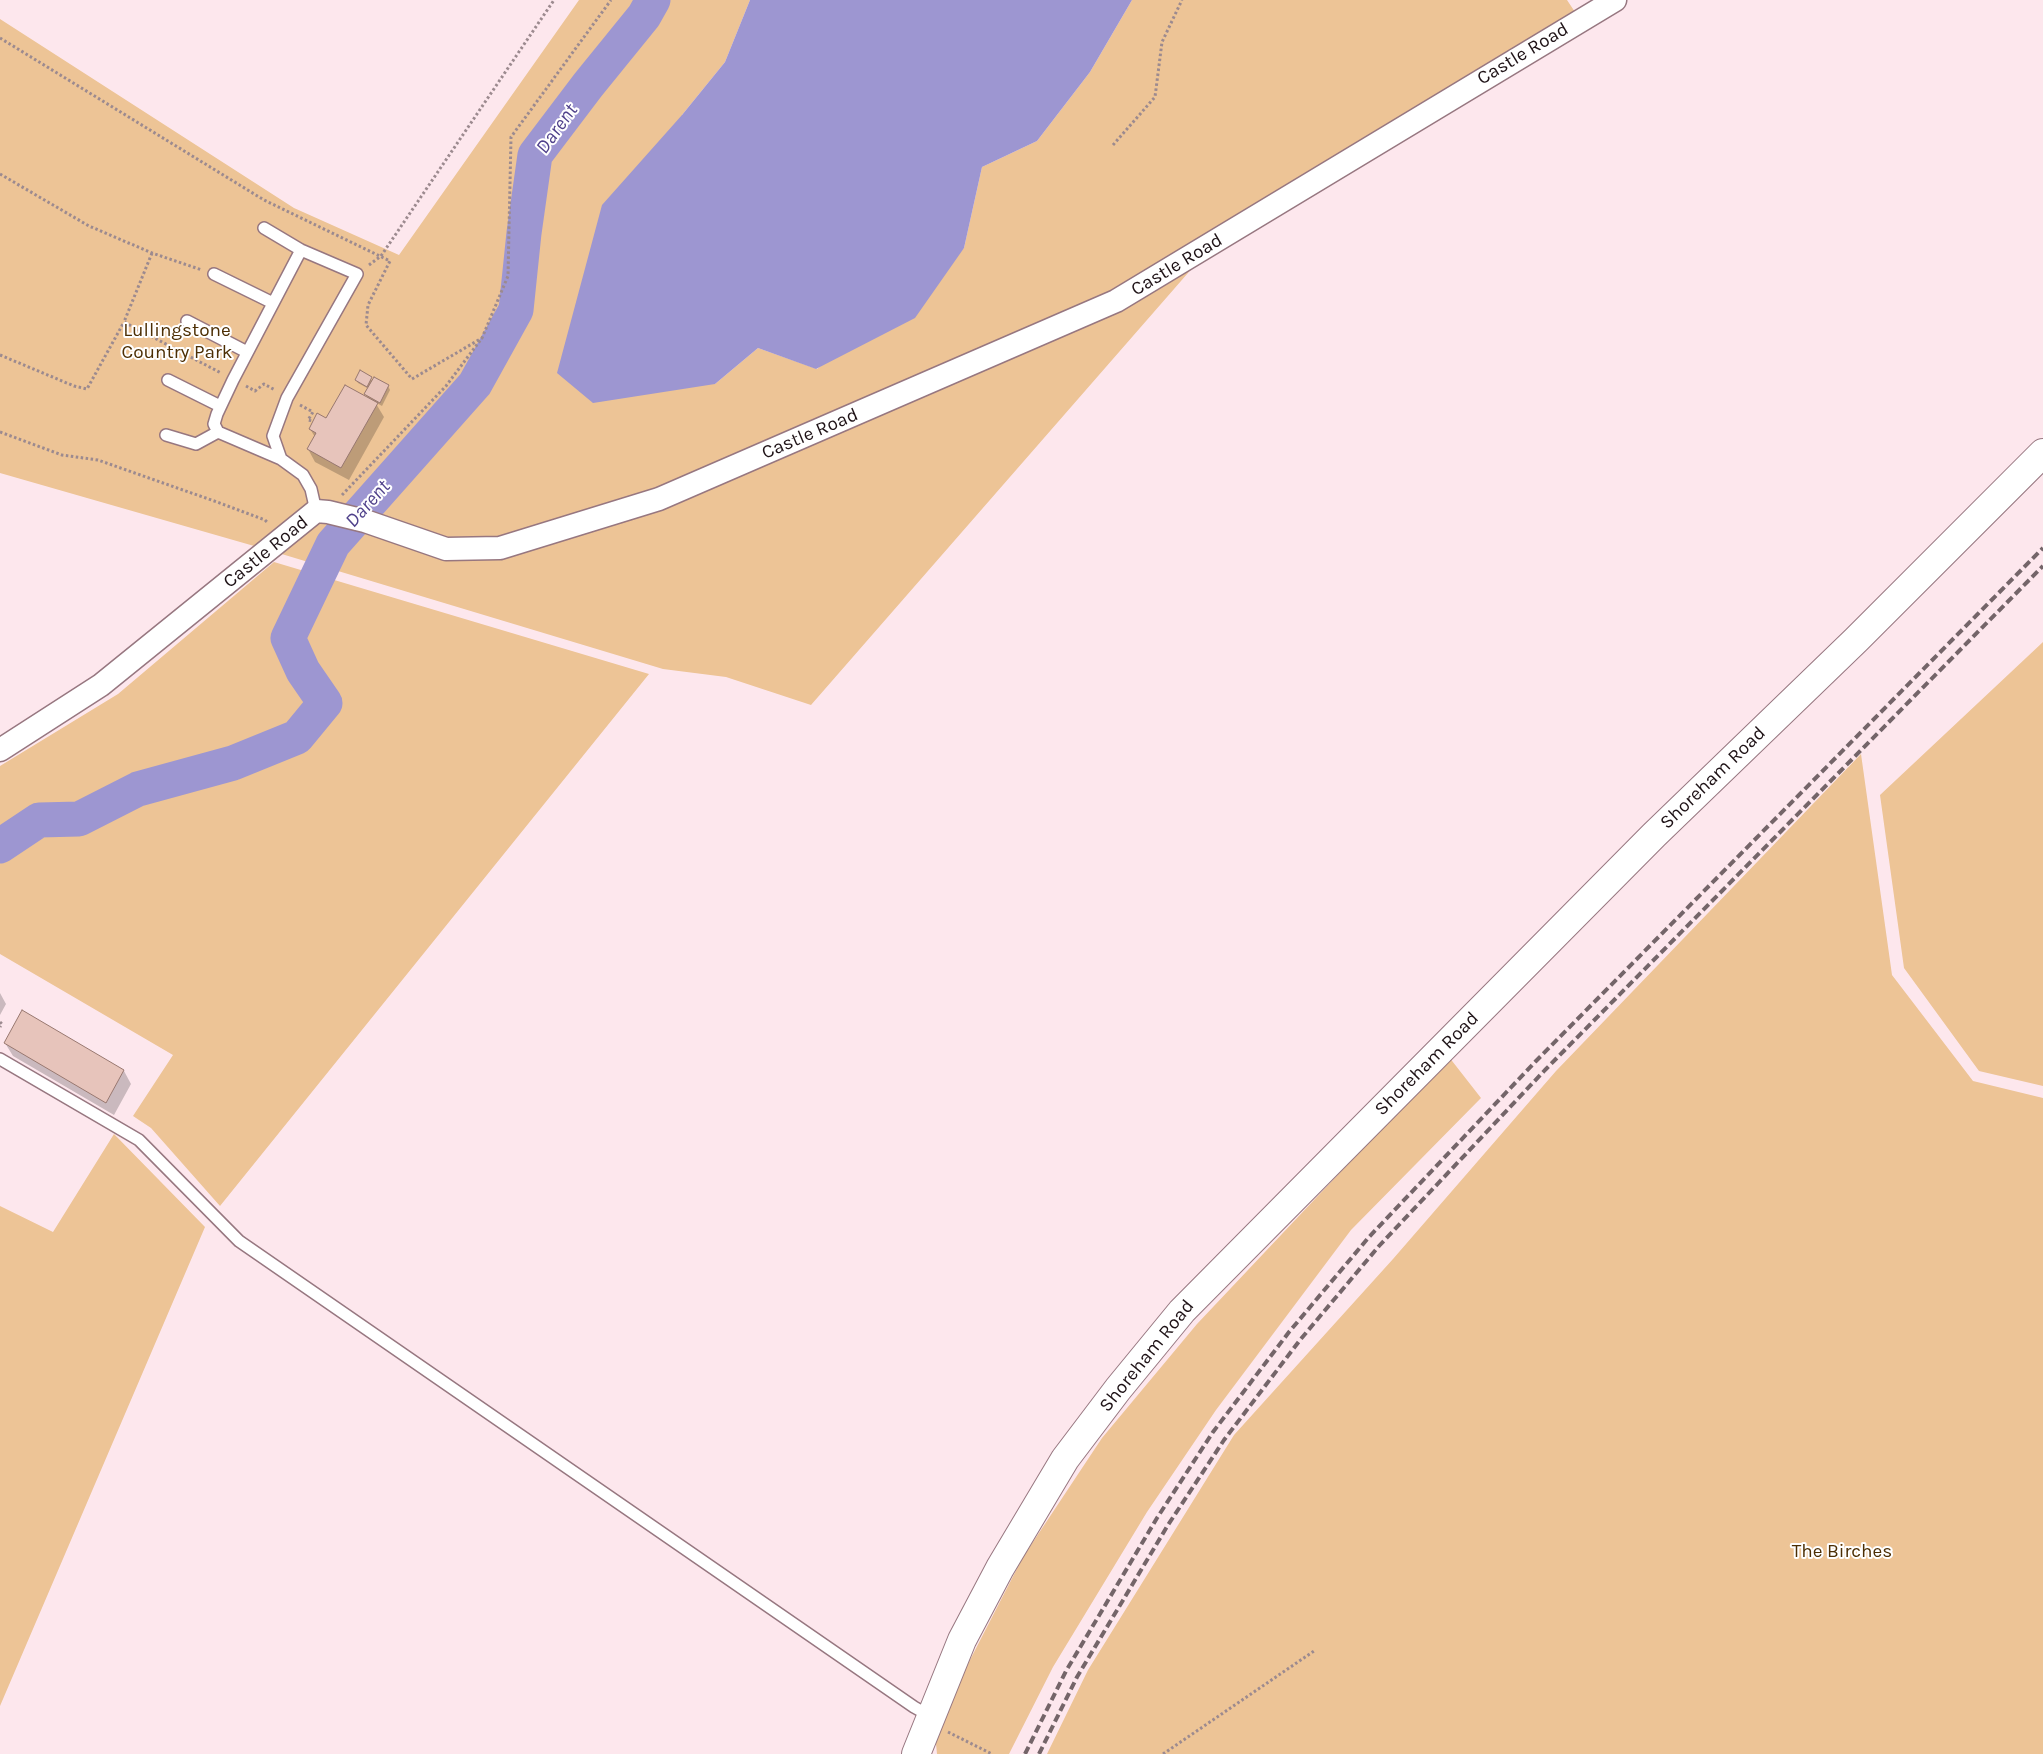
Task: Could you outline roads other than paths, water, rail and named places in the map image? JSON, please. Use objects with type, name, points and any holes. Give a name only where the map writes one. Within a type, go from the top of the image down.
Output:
[{"type":"main road","name":"Shoreham Road","points":[[916,1754],[962,1640],[1000,1568],[1065,1459],[1118,1389],[1182,1311],[1654,835],[1856,640],[2043,453]]},
{"type":"street","name":"Castle Road","points":[[0,750],[101,685],[330,513],[365,521],[446,549],[500,548],[659,499],[1116,301],[1615,0]]},
{"type":"lane","points":[[264,228],[302,250],[357,274],[288,398],[273,436],[281,459]]},
{"type":"lane","points":[[302,250],[247,352],[220,406],[214,424],[218,432],[281,459],[303,475],[311,489],[330,513]]},
{"type":"lane","points":[[214,274],[272,303]]},
{"type":"lane","points":[[186,321],[247,352]]},
{"type":"lane","points":[[168,380],[220,406]]},
{"type":"lane","points":[[166,435],[196,444],[218,432]]},
{"type":"lane","points":[[0,1060],[139,1140],[239,1241],[906,1701],[929,1719]]},
{"type":"waterway","name":"Darent","points":[[0,846],[39,820],[79,819],[138,789],[233,763],[297,737],[325,703],[303,671],[288,638],[333,544],[475,384],[516,310],[535,155],[644,16],[653,0]]},
{"type":"railway","points":[[1025,1754],[1066,1671],[1157,1518],[1213,1432],[1289,1332],[1369,1237],[1536,1061],[2043,548]]},
{"type":"railway","points":[[1039,1754],[1077,1677],[1168,1525],[1224,1440],[1300,1340],[1379,1246],[1545,1070],[2043,566]]},
{"type":"park label","name":"Lullingstone Country Park","points":[[177,342]]},
{"type":"park label","name":"The Birches","points":[[1842,1552]]}]
